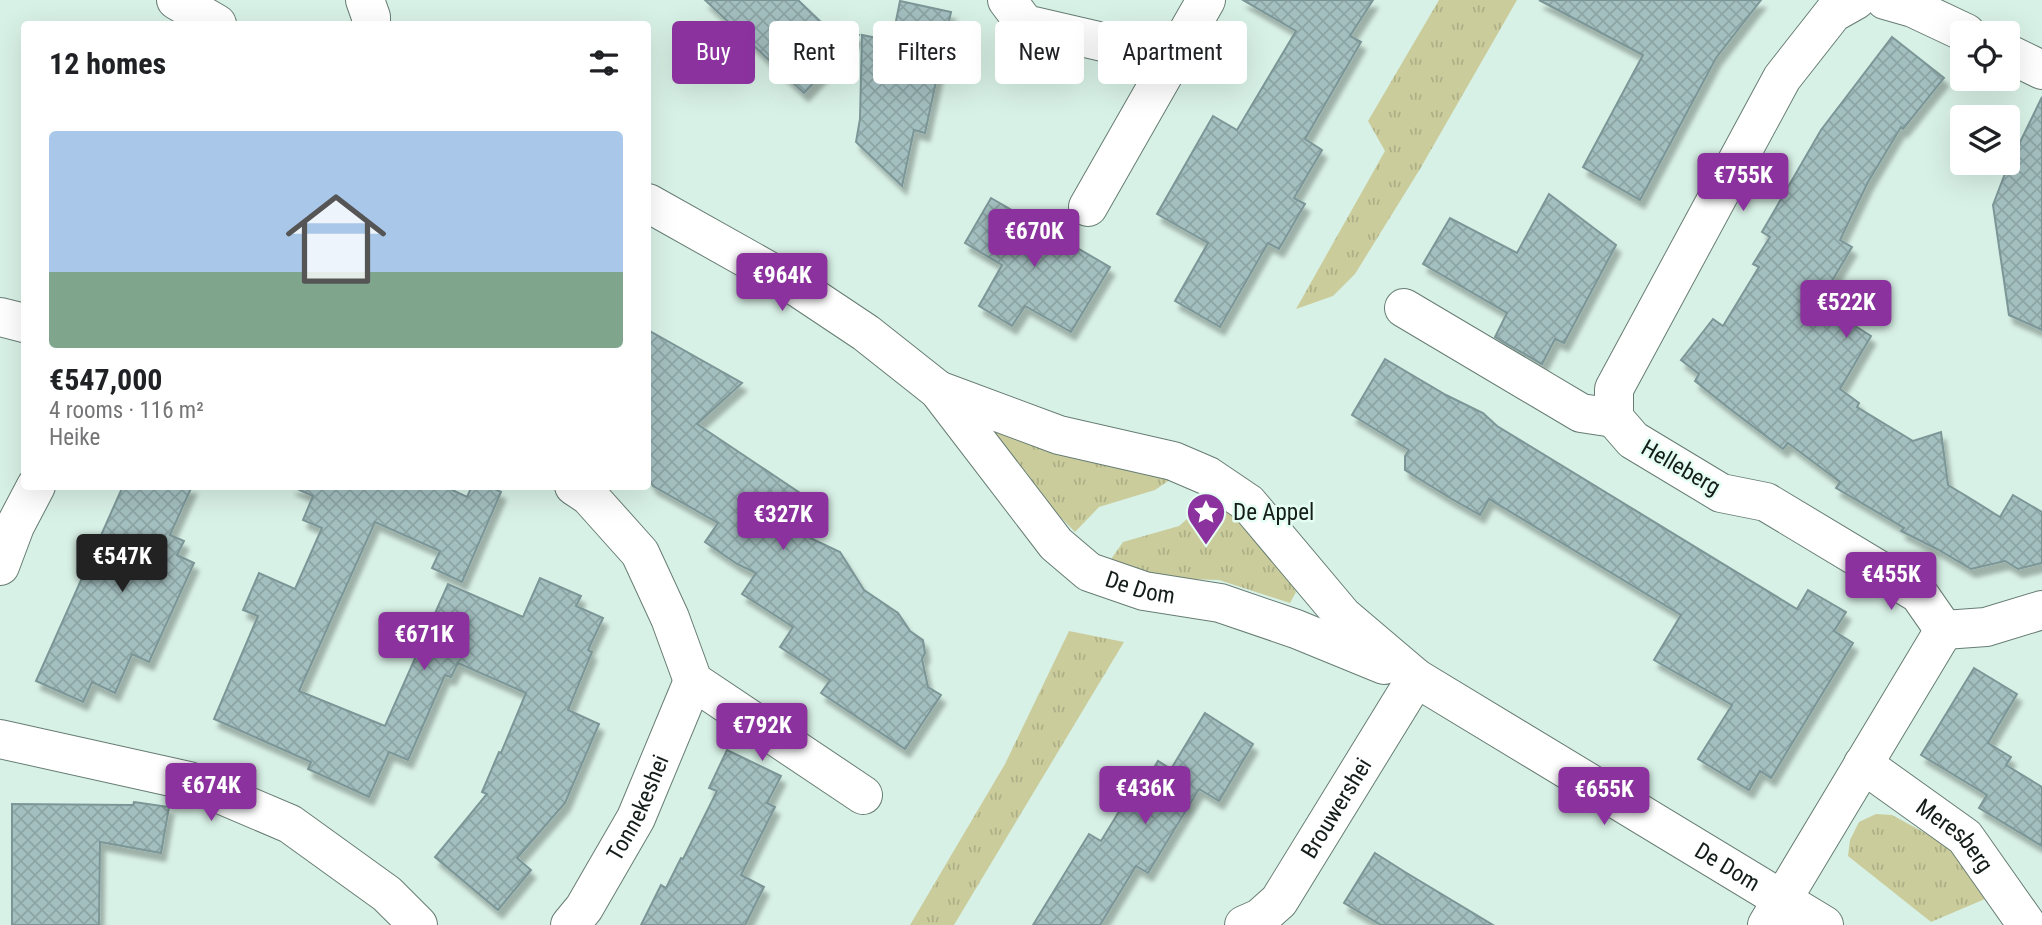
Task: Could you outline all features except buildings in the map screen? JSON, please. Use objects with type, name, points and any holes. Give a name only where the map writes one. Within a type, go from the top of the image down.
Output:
[{"type":"street","points":[[176,0],[212,21]]},
{"type":"street","points":[[223,21],[229,0]]},
{"type":"street","points":[[365,0],[371,21]]},
{"type":"street","points":[[1007,0],[1025,24],[1098,41]]},
{"type":"street","points":[[1194,21],[1206,0]]},
{"type":"street","points":[[1404,308],[1581,413],[1614,418],[1614,389],[1782,78],[1833,13],[1856,0]]},
{"type":"street","points":[[1885,0],[1913,8],[1950,25]]},
{"type":"street","points":[[2020,59],[2042,70]]},
{"type":"street","points":[[1088,207],[1157,84]]},
{"type":"street","name":"De Dom","points":[[651,205],[794,285],[866,333],[938,390],[1056,544],[1089,572],[1144,591],[1220,603],[1296,629],[1416,678]]},
{"type":"street","points":[[0,317],[21,322]]},
{"type":"street","name":"De Dom","points":[[938,390],[1059,435],[1173,461],[1208,476],[1248,503],[1343,617],[1416,678],[1774,913],[1824,925]]},
{"type":"street","name":"Helleberg","points":[[1614,418],[1633,440],[1721,493],[1766,502],[1919,594],[1944,630]]},
{"type":"street","points":[[0,566],[15,526],[34,490]]},
{"type":"street","points":[[580,490],[589,496],[640,553],[670,618],[693,681],[863,794]]},
{"type":"street","points":[[1774,913],[1944,630],[1986,627],[2042,610]]},
{"type":"street","name":"Brouwershei","points":[[1259,923],[1279,901],[1416,678]]},
{"type":"street","name":"Tonnekeshei","points":[[569,925],[584,908],[636,818],[693,681]]},
{"type":"street","points":[[0,739],[189,781],[290,824],[387,894],[418,925]]},
{"type":"street","name":"Meresberg","points":[[1864,764],[1965,837],[2027,925]]},
{"type":"green space","points":[[1439,0],[1517,0],[1420,169],[1355,274],[1333,296],[1296,309],[1385,151],[1368,121]]},
{"type":"green space","points":[[1003,427],[1174,477],[1155,490],[1099,507],[1075,532],[1040,496],[990,435]]},
{"type":"green space","points":[[1210,499],[1239,516],[1277,562],[1296,592],[1290,603],[1219,580],[1155,578],[1109,562],[1123,542],[1179,526]]},
{"type":"green space","points":[[1069,631],[1124,642],[954,925],[910,925],[1005,764]]},
{"type":"green space","points":[[1876,814],[1892,815],[1949,846],[1985,899],[1931,922],[1848,856],[1850,840],[1859,822]]},
{"type":"place","name":"De Appel","points":[[1206,546]]}]
